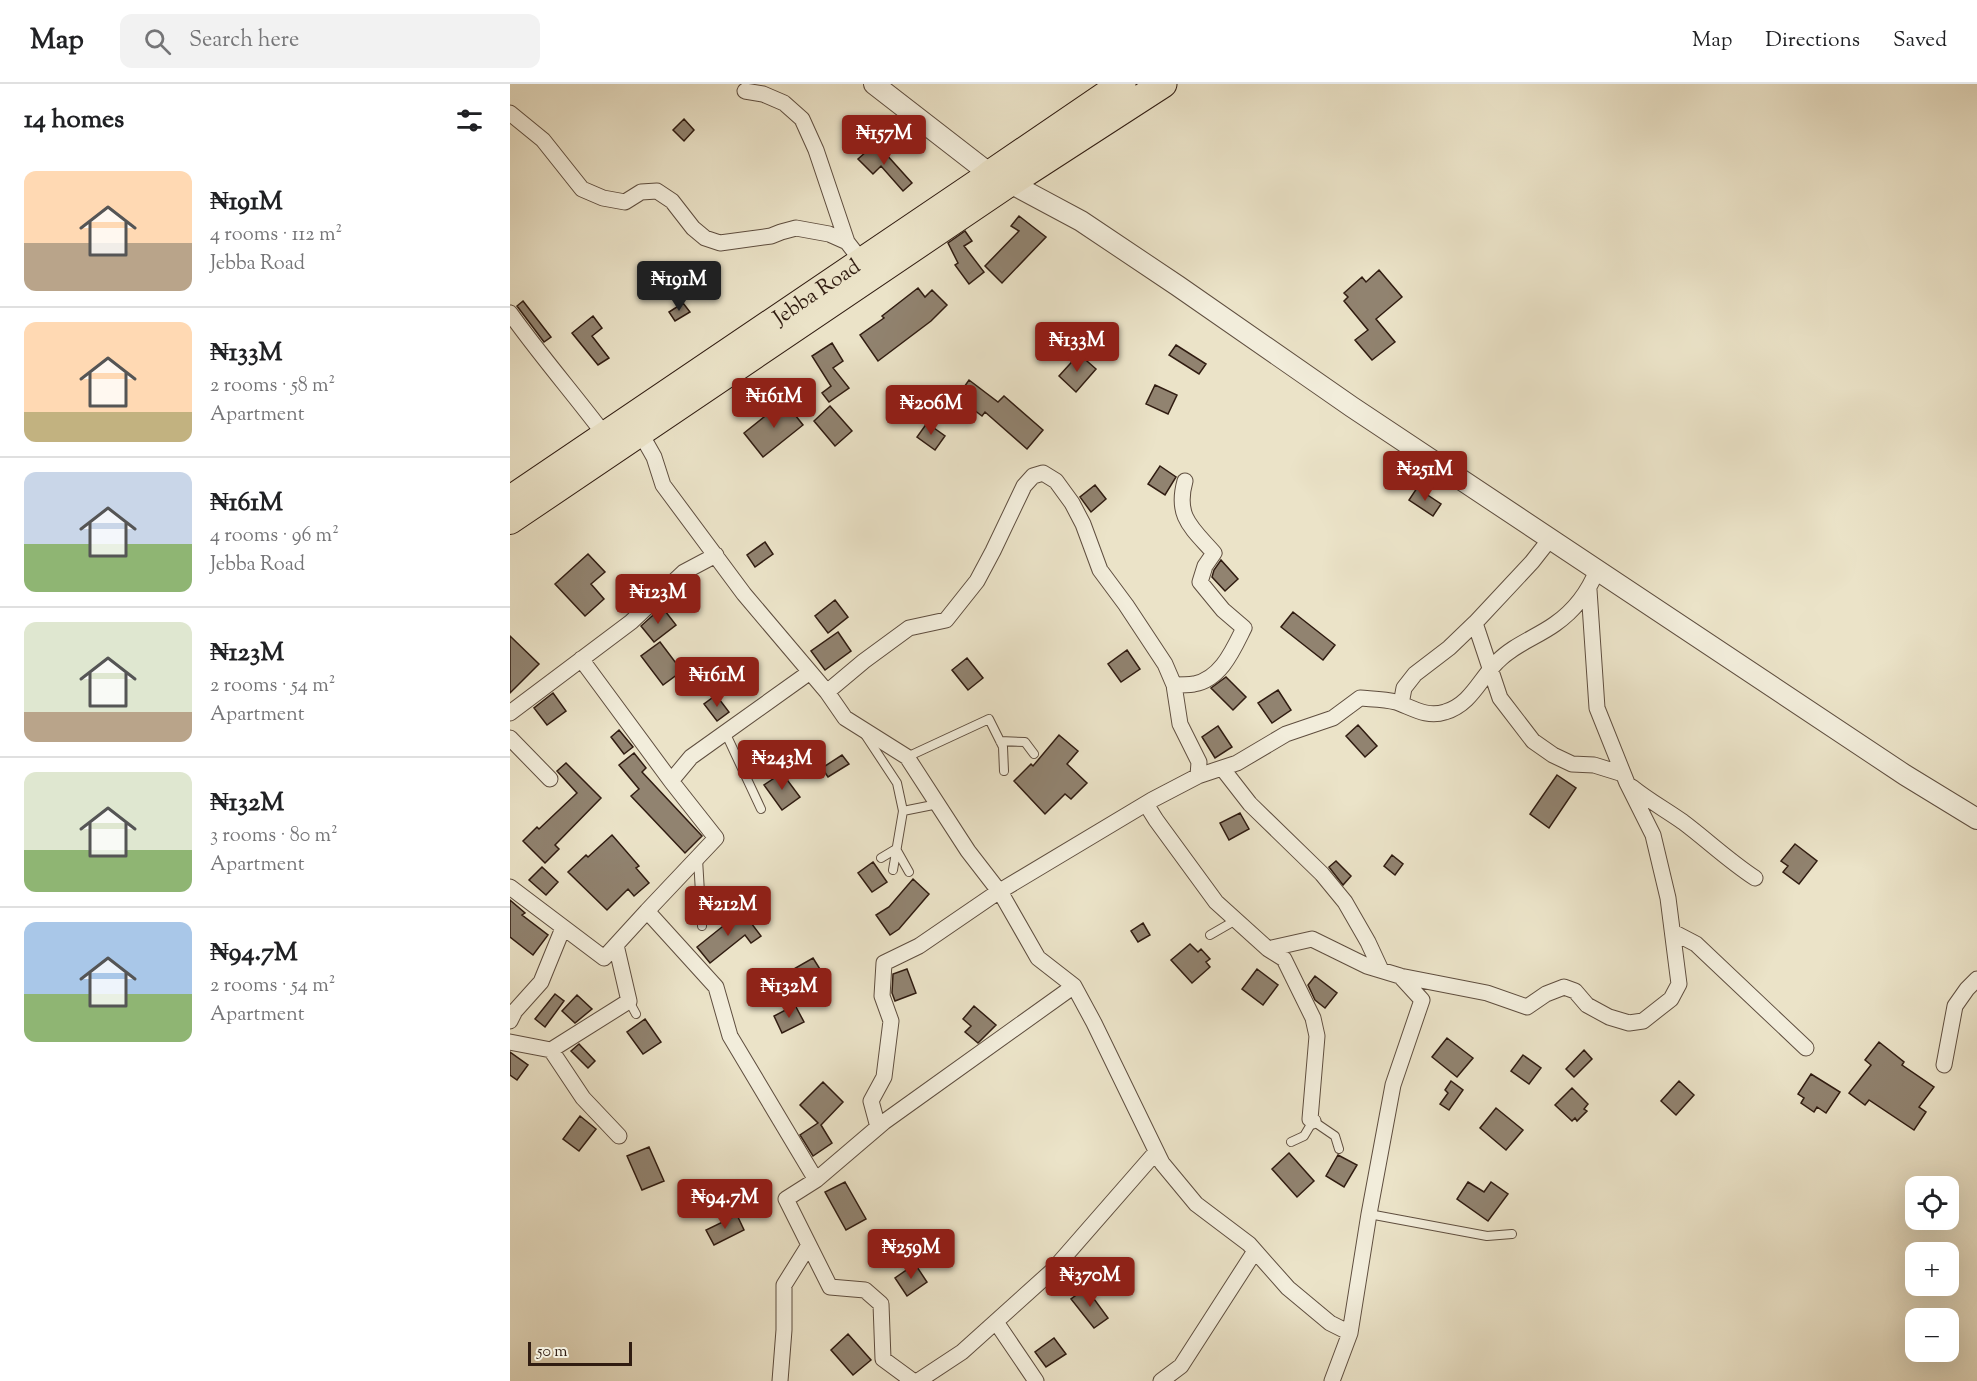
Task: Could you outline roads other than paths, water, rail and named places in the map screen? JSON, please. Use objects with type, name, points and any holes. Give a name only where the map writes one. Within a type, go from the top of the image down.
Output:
[{"type":"highway","name":"Jebba Road","points":[[1000,179],[1122,84]]},
{"type":"highway","name":"Jebba Road","points":[[510,499],[604,435],[854,251],[1000,179],[1163,84]]},
{"type":"highway","points":[[510,521],[641,434],[1000,179]]},
{"type":"street","points":[[874,84],[1000,179],[1081,221],[1352,407],[1905,775],[1977,819]]},
{"type":"street","points":[[745,91],[763,94],[784,102],[802,119],[854,251]]},
{"type":"street","points":[[510,113],[543,140],[582,189],[603,198],[626,202],[640,192],[657,191],[672,201],[693,228],[705,238],[720,243],[771,236],[796,228],[829,234],[854,251]]},
{"type":"street","points":[[510,313],[604,435]]},
{"type":"street","points":[[641,434],[654,457],[663,485],[744,594],[827,692],[845,718],[907,757],[968,851],[1000,892],[1038,958],[1074,986],[1162,1163],[1196,1204],[1249,1244],[1288,1288],[1330,1323],[1350,1334]]},
{"type":"street","points":[[827,692],[909,628],[946,620],[977,580],[1024,486],[1033,476],[1043,473],[1056,481],[1072,503],[1083,524],[1100,570],[1165,664],[1174,685],[1180,724],[1198,762],[1198,776]]},
{"type":"street","points":[[1174,685],[1195,684],[1211,676],[1226,663],[1244,628],[1223,610],[1200,582],[1205,566],[1214,553],[1183,516],[1181,495],[1185,481]]},
{"type":"street","points":[[1401,705],[1404,688],[1415,674],[1449,648],[1475,623],[1532,562],[1550,539]]},
{"type":"street","points":[[510,713],[631,622],[684,572],[716,555]]},
{"type":"street","points":[[878,1127],[871,1101],[884,1077],[891,1021],[882,996],[884,963],[919,946],[1000,892],[1146,804],[1198,776],[1237,763],[1286,734],[1333,718],[1360,698],[1394,702],[1425,714],[1444,712],[1465,702],[1498,661],[1555,624],[1576,607],[1589,590],[1597,570]]},
{"type":"street","points":[[1268,949],[1312,939],[1366,966],[1400,976],[1487,993],[1527,1007],[1546,994],[1564,987],[1575,991],[1587,1005],[1609,1017],[1629,1023],[1643,1021],[1671,999],[1680,984],[1668,898],[1653,835],[1625,778],[1597,708],[1589,590]]},
{"type":"street","points":[[1475,623],[1500,698],[1533,741],[1553,755],[1572,764],[1594,765],[1625,778],[1644,797],[1678,819],[1755,878]]},
{"type":"street","points":[[510,887],[604,958],[716,838],[581,659]]},
{"type":"street","points":[[671,781],[691,757],[810,672]]},
{"type":"street","points":[[510,738],[550,779]]},
{"type":"street","points":[[1222,768],[1250,804],[1322,874],[1344,902],[1368,942],[1381,970]]},
{"type":"street","points":[[1146,804],[1216,902],[1268,949],[1284,959],[1313,1018],[1317,1036],[1310,1119],[1313,1121]]},
{"type":"street","points":[[647,911],[716,987],[730,1036],[816,1180]]},
{"type":"street","points":[[510,1021],[515,1011],[541,982],[563,928]]},
{"type":"street","points":[[1672,932],[1696,944],[1806,1048]]},
{"type":"street","points":[[510,1042],[552,1050],[632,1008],[616,945]]},
{"type":"street","points":[[1332,1381],[1350,1334],[1393,1085],[1422,1000],[1400,976]]},
{"type":"street","points":[[1944,1065],[1955,1006],[1966,989],[1977,979]]},
{"type":"street","points":[[913,1381],[883,1359],[881,1304],[865,1290],[830,1287],[786,1199],[816,1180],[878,1127],[1074,986]]},
{"type":"street","points":[[552,1050],[583,1098],[619,1136]]},
{"type":"street","points":[[918,1381],[962,1352],[1052,1271],[1156,1152]]},
{"type":"street","points":[[780,1381],[784,1330],[784,1285],[809,1245]]},
{"type":"street","points":[[1161,1381],[1181,1366],[1255,1251]]},
{"type":"street","points":[[996,1322],[1036,1381]]},
{"type":"lane","points":[[907,757],[989,719],[1003,747],[1004,771]]},
{"type":"lane","points":[[862,728],[897,783],[903,811],[892,870]]},
{"type":"lane","points":[[725,732],[761,809]]},
{"type":"lane","points":[[1000,741],[1025,742],[1034,754]]},
{"type":"lane","points":[[903,811],[938,804]]},
{"type":"lane","points":[[881,858],[896,849]]},
{"type":"lane","points":[[896,849],[909,872]]},
{"type":"lane","points":[[698,857],[702,926]]},
{"type":"lane","points":[[1210,935],[1236,920]]},
{"type":"lane","points":[[1291,1142],[1304,1136],[1313,1121],[1335,1136],[1339,1149]]},
{"type":"lane","points":[[1369,1214],[1487,1236],[1512,1234]]}]
